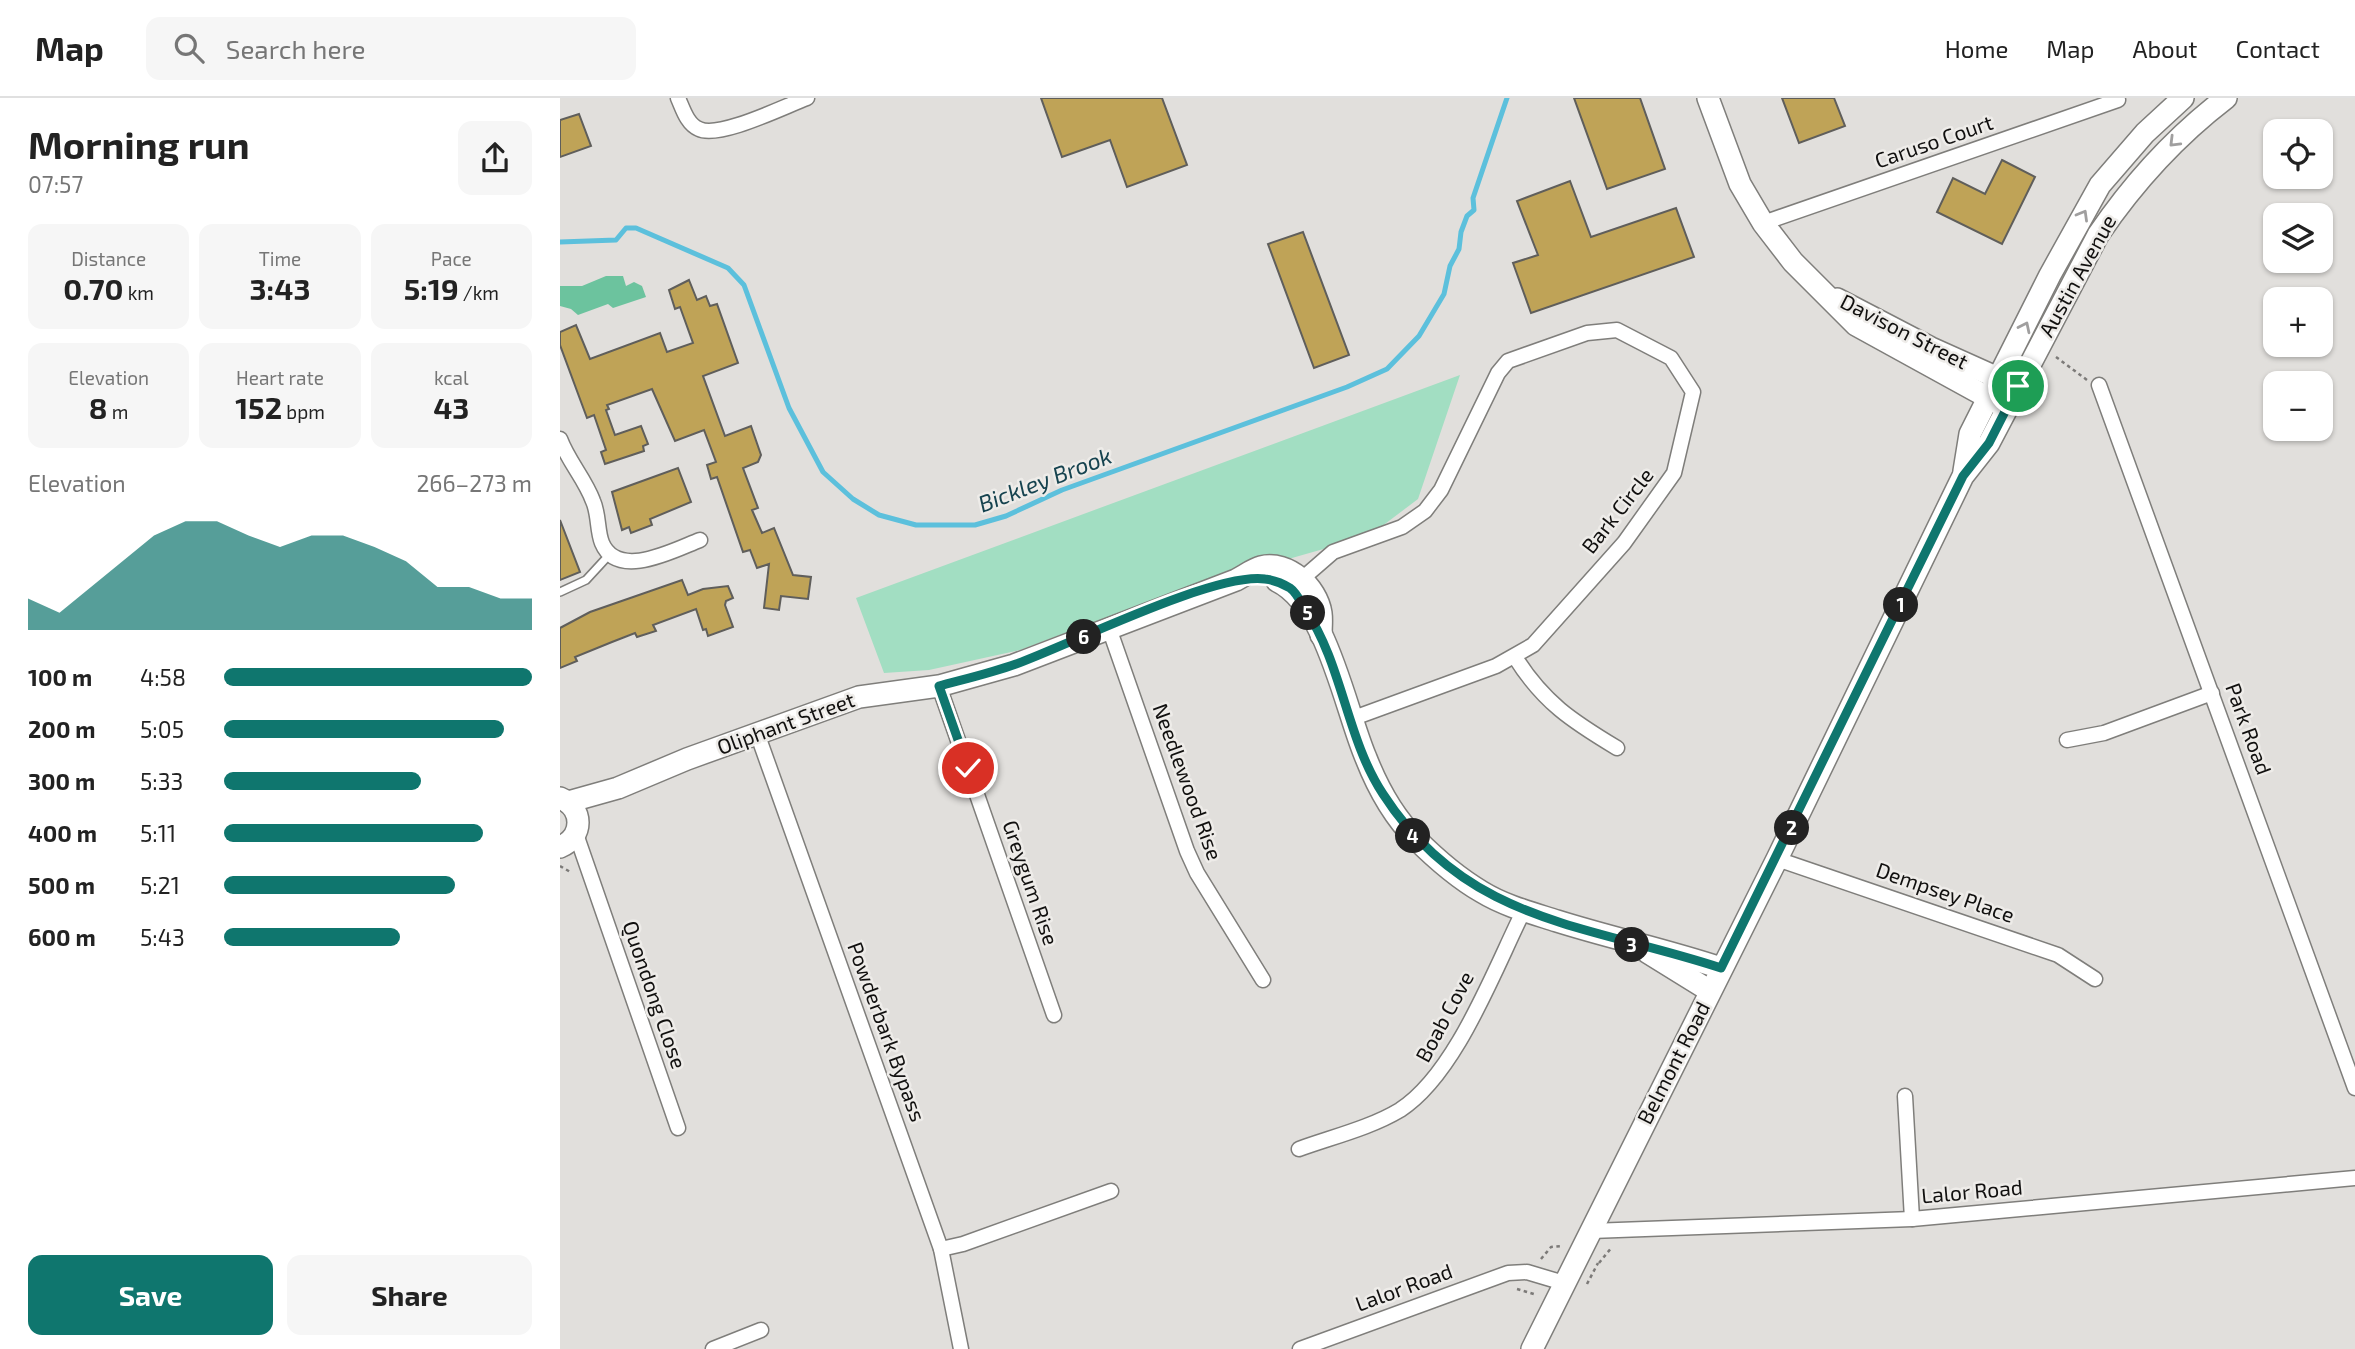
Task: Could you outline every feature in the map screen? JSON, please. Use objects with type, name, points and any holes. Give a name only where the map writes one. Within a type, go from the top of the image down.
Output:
[{"type":"main road","name":"Davison Street","points":[[1708,98],[1740,184],[1763,223],[1793,262],[1828,295],[1931,348],[1997,394]]},
{"type":"main road","name":"Austin Avenue","points":[[1997,394],[2100,185],[2145,133],[2183,98]]},
{"type":"main road","name":"Austin Avenue","points":[[1997,394],[2018,386],[2114,211],[2166,149],[2226,98]]},
{"type":"main road","name":"Belmont Road","points":[[1532,1349],[1777,859],[1963,476],[1970,434],[1997,394]]},
{"type":"main road","name":"Oliphant Street","points":[[564,800],[618,788],[757,733],[859,697],[939,686],[1014,665],[1236,580],[1261,567],[1277,567],[1297,584]]},
{"type":"main road","points":[[1297,584],[1317,598],[1321,612],[1321,635],[1351,719],[1381,792],[1414,837],[1464,880],[1485,894],[1524,910],[1641,947],[1679,954],[1721,968]]},
{"type":"main road","name":"Oliphant Street","points":[[569,839],[618,788]]},
{"type":"main road","points":[[564,800],[578,815],[569,839]]},
{"type":"main road","points":[[1641,947],[1710,991]]},
{"type":"street","points":[[678,98],[686,117],[698,129],[716,132],[807,98]]},
{"type":"street","name":"Caruso Court","points":[[1763,223],[2118,100]]},
{"type":"street","name":"Bark Circle","points":[[1297,584],[1333,552],[1402,527],[1425,512],[1441,490],[1497,373],[1508,362],[1587,333],[1616,330],[1671,358],[1693,391],[1674,473],[1625,543],[1533,645],[1515,657],[1351,719]]},
{"type":"street","name":"Park Road","points":[[2099,386],[2355,1088]]},
{"type":"street","points":[[560,439],[594,502],[602,544],[610,554],[626,561],[645,561],[700,540]]},
{"type":"street","name":"Needlewood Rise","points":[[1109,628],[1197,873],[1263,980]]},
{"type":"street","points":[[1515,657],[1535,687],[1557,710],[1616,748]]},
{"type":"street","name":"Greygum Rise","points":[[939,686],[1054,1015]]},
{"type":"street","points":[[2067,740],[2104,733],[2212,693]]},
{"type":"street","name":"Powderbark Bypass","points":[[757,733],[942,1249],[961,1349]]},
{"type":"street","name":"Quondong Close","points":[[569,839],[590,876],[678,1128]]},
{"type":"street","name":"Dempsey Place","points":[[1777,859],[2058,955],[2095,979]]},
{"type":"street","name":"Boab Cove","points":[[1299,1149],[1380,1119],[1420,1095],[1452,1054],[1524,910]]},
{"type":"street","points":[[1905,1096],[1912,1219]]},
{"type":"street","name":"Lalor Road","points":[[1591,1231],[1912,1219],[2355,1178]]},
{"type":"street","points":[[942,1249],[1111,1191]]},
{"type":"street","name":"Lalor Road","points":[[1300,1349],[1508,1273],[1527,1272],[1564,1283]]},
{"type":"street","points":[[713,1349],[761,1330]]},
{"type":"lane","points":[[560,592],[586,580],[610,554]]},
{"type":"path","points":[[2039,346],[2081,377],[2099,386]]},
{"type":"path","points":[[1511,1289],[1532,1291],[1553,1304]]},
{"type":"green space","points":[[606,276],[623,276],[626,286],[634,282],[642,286],[646,297],[613,308],[608,304],[578,315],[571,309],[560,306],[560,286],[582,286]]},
{"type":"green space","points":[[1460,375],[1418,499],[1369,536],[1177,591],[1020,650],[929,670],[884,673],[856,598]]},
{"type":"building","points":[[1041,98],[1162,98],[1187,165],[1127,187],[1110,140],[1062,157]]},
{"type":"building","points":[[1574,98],[1640,98],[1665,169],[1607,189]]},
{"type":"building","points":[[1782,98],[1834,98],[1845,126],[1799,143]]},
{"type":"building","points":[[579,114],[591,146],[560,157],[560,120]]},
{"type":"building","points":[[2002,160],[2035,177],[2002,244],[1937,212],[1953,178],[1985,194]]},
{"type":"building","points":[[1570,181],[1591,237],[1676,208],[1694,257],[1531,313],[1513,263],[1538,255],[1517,201]]},
{"type":"building","points":[[1303,232],[1349,355],[1314,368],[1268,244]]},
{"type":"building","points":[[689,280],[697,300],[706,296],[710,306],[717,304],[738,363],[703,376],[725,436],[751,426],[761,455],[758,462],[743,468],[758,508],[752,510],[762,533],[774,528],[793,575],[811,577],[808,599],[781,596],[779,610],[764,608],[769,564],[757,568],[750,550],[743,552],[717,477],[711,479],[707,465],[716,462],[704,430],[675,441],[652,389],[607,405],[609,409],[606,410],[615,435],[641,426],[648,444],[643,446],[644,451],[605,464],[601,452],[606,450],[594,415],[587,418],[560,345],[560,332],[576,325],[590,359],[660,333],[667,352],[693,343],[680,307],[675,309],[669,290]]},
{"type":"building","points":[[678,468],[691,502],[650,519],[652,525],[631,533],[629,527],[622,530],[612,492]]},
{"type":"building","points":[[560,520],[580,572],[560,580]]},
{"type":"building","points":[[682,580],[688,595],[703,589],[728,586],[733,598],[726,601],[725,605],[733,627],[708,636],[706,629],[703,630],[696,609],[653,625],[656,631],[637,637],[635,633],[575,657],[577,661],[560,668],[560,628],[590,612]]},
{"type":"waterway","name":"Bickley Brook","points":[[560,242],[616,240],[626,228],[636,228],[728,268],[744,285],[789,408],[823,472],[853,499],[879,515],[916,525],[975,525],[1006,516],[1062,490],[1347,387],[1387,369],[1419,336],[1444,294],[1450,266],[1459,249],[1467,216],[1474,210],[1473,198],[1507,98]]},
{"type":"route","points":[[968,768],[939,686],[1014,665],[1183,598],[1236,580],[1277,581],[1292,589],[1321,635],[1381,792],[1414,837],[1454,874],[1485,894],[1524,910],[1641,947],[1679,954],[1721,968],[1777,859],[1963,476],[1989,443],[2018,386]]}]
